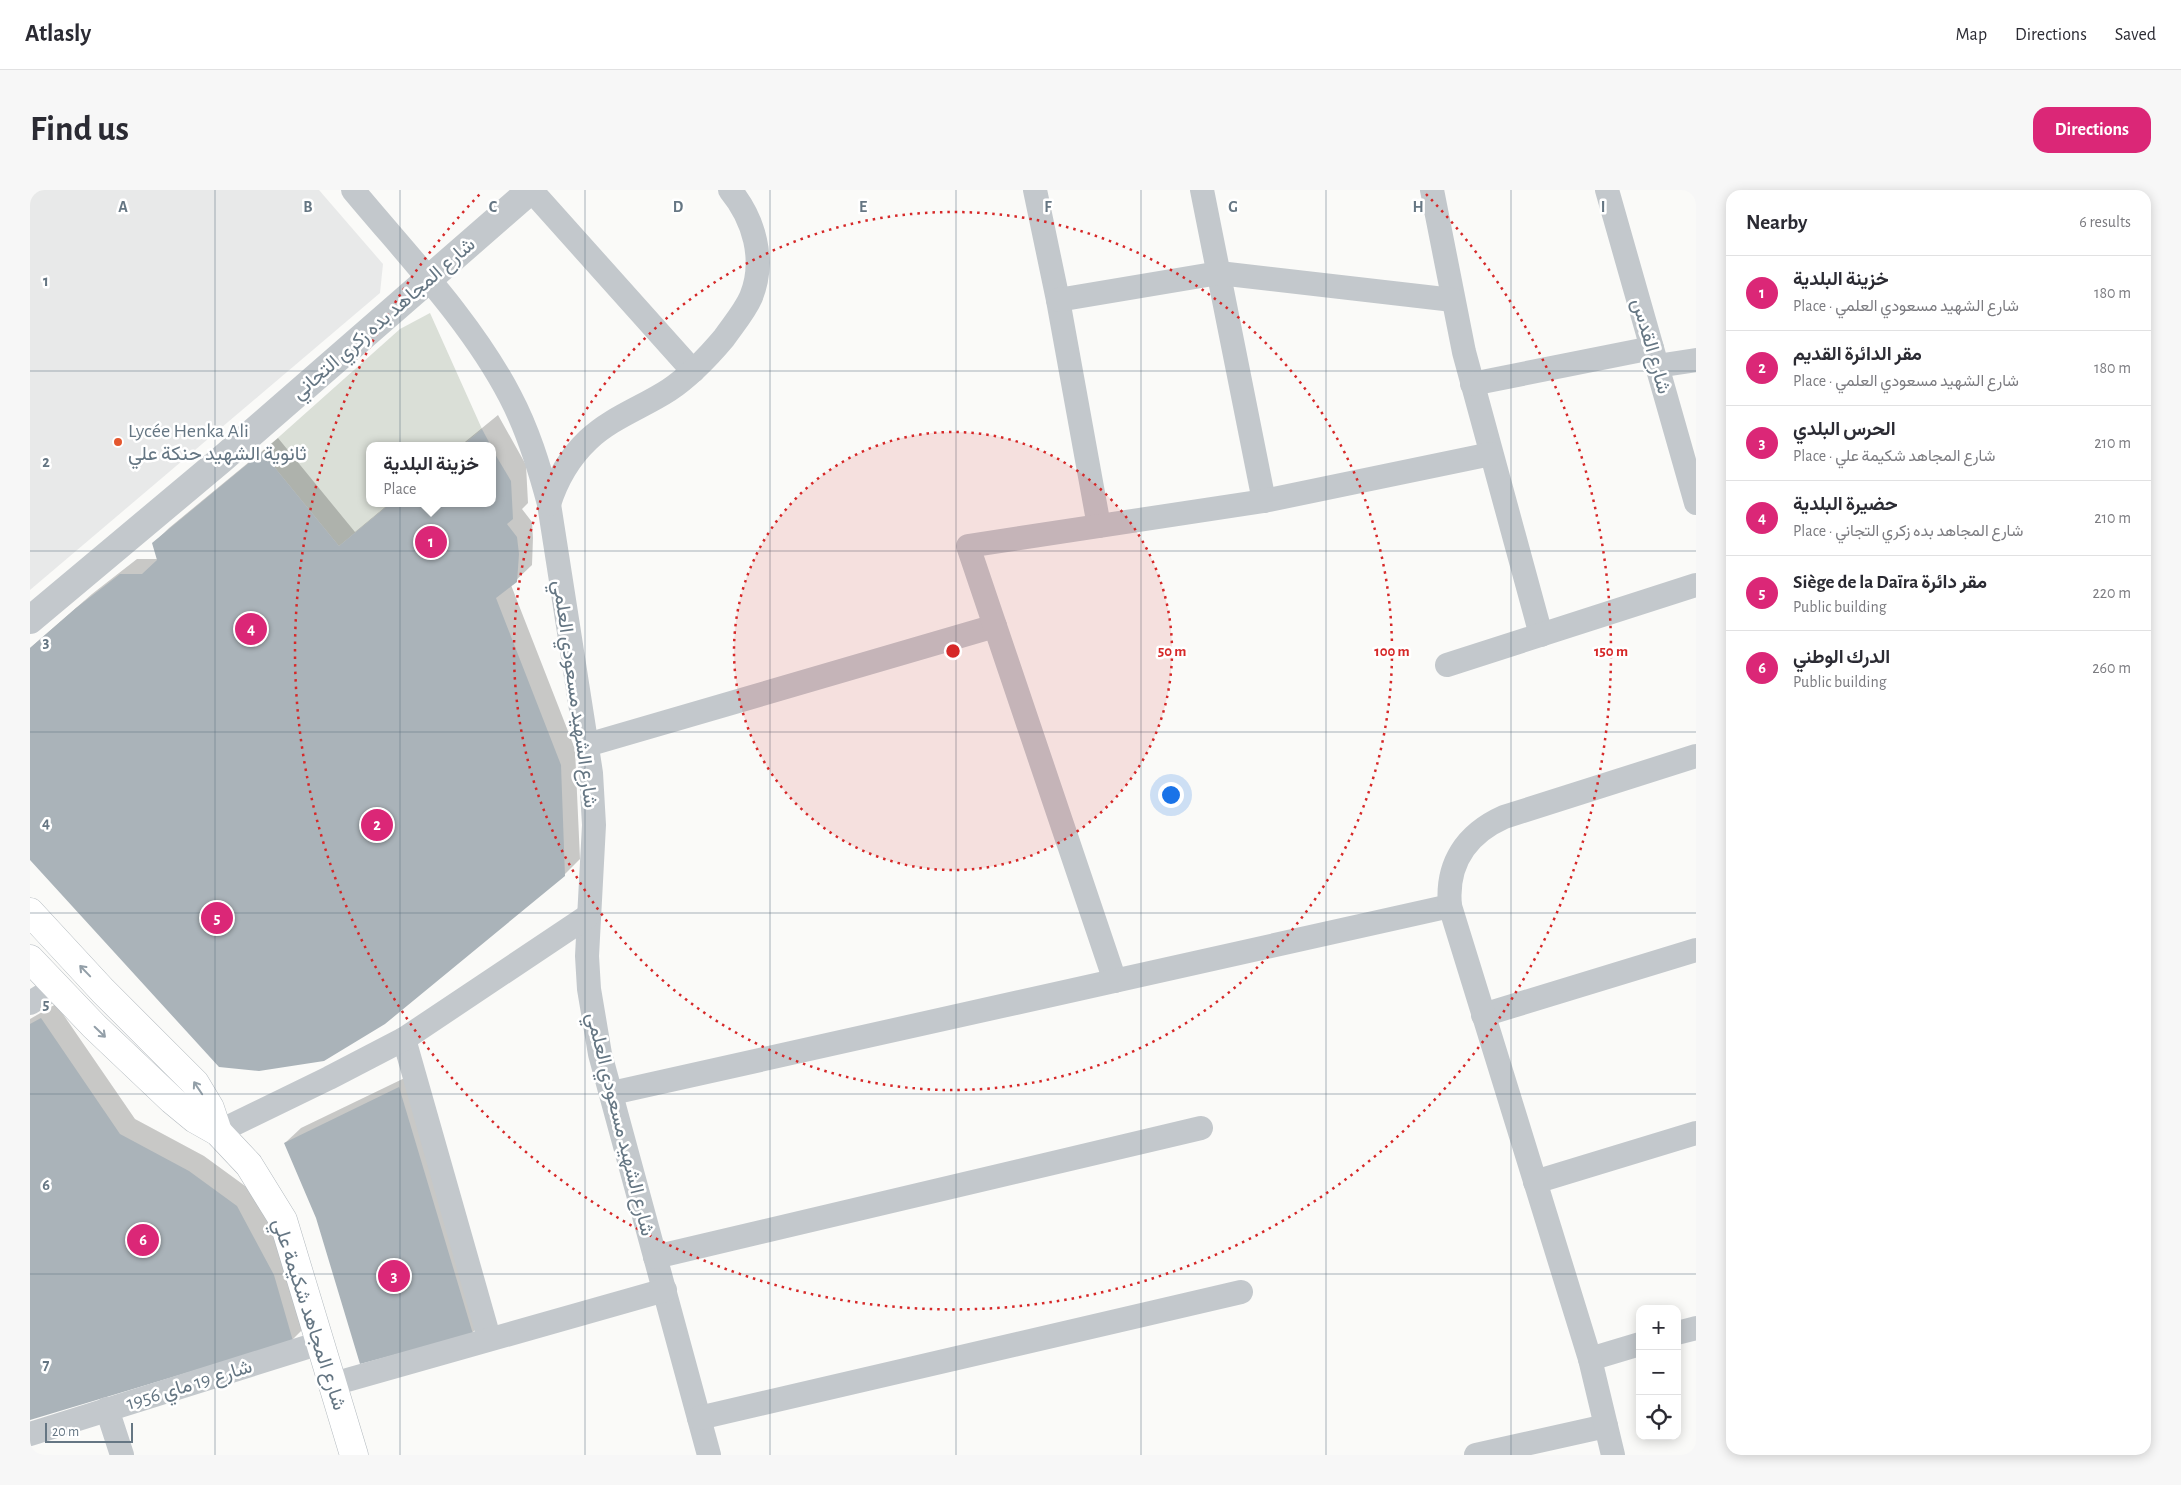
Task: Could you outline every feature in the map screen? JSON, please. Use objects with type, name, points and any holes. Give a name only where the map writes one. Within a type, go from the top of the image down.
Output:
[{"type":"main road","name":"شارع المجاهد شكيمة علي","points":[[30,912],[103,991],[195,1083],[210,1108],[218,1132]]},
{"type":"main road","name":"شارع المجاهد شكيمة علي","points":[[30,959],[56,987],[182,1110],[218,1132],[249,1165],[283,1220],[354,1455]]},
{"type":"street","name":"شارع الشهيد مسعودي العلمي","points":[[353,190],[471,333],[492,364],[530,440],[548,504],[591,774],[594,825],[588,916],[589,989],[600,1054],[709,1455]]},
{"type":"street","name":"شارع المجاهد بده زكري التجاني","points":[[30,620],[221,460],[531,190]]},
{"type":"street","points":[[531,190],[693,371]]},
{"type":"street","points":[[548,504],[564,469],[588,440],[604,427],[670,390],[693,371],[714,350],[733,326],[751,297],[757,265],[756,249],[749,218],[730,190]]},
{"type":"street","points":[[1035,190],[1058,300],[1099,526]]},
{"type":"street","points":[[1202,190],[1264,501]]},
{"type":"street","points":[[1432,190],[1472,384],[1541,635]]},
{"type":"street","name":"شارع القدس","points":[[1607,190],[1696,503]]},
{"type":"street","points":[[1058,300],[1219,273],[1454,300]]},
{"type":"street","points":[[1472,384],[1654,357],[1696,360]]},
{"type":"street","points":[[1115,981],[968,546],[1264,501],[1491,454]]},
{"type":"street","points":[[1447,665],[1696,585]]},
{"type":"street","points":[[587,745],[995,626]]},
{"type":"street","points":[[1613,1455],[1590,1359],[1450,906],[1451,878],[1455,862],[1463,848],[1474,834],[1488,824],[1513,814],[1696,756]]},
{"type":"street","points":[[612,1093],[1450,906]]},
{"type":"street","points":[[218,1132],[404,1039],[588,916]]},
{"type":"street","points":[[1483,1015],[1696,950]]},
{"type":"street","points":[[30,1004],[56,987]]},
{"type":"street","points":[[404,1039],[489,1338]]},
{"type":"street","points":[[655,1257],[1201,1128]]},
{"type":"street","points":[[1535,1182],[1696,1133]]},
{"type":"street","points":[[332,1384],[489,1338],[665,1290]]},
{"type":"street","points":[[699,1418],[1242,1292]]},
{"type":"street","points":[[1681,1332],[1696,1328]]},
{"type":"street","name":"شارع 19 ماي 1956","points":[[30,1434],[320,1343]]},
{"type":"street","points":[[1590,1359],[1636,1345]]},
{"type":"street","points":[[107,1409],[122,1455]]},
{"type":"street","points":[[1476,1455],[1606,1426]]},
{"type":"shaded area","name":"Lycée Henka Ali ثانوية الشهيد حنكة علي","points":[[30,190],[319,190],[383,264],[380,293],[30,590]]},
{"type":"shaded area","points":[[430,313],[482,429],[467,442],[366,442],[366,507],[386,507],[339,546],[262,452],[400,329]]},
{"type":"building","points":[[482,429],[489,442],[467,442]]},
{"type":"building","points":[[262,452],[339,546],[386,507],[496,507],[496,456],[511,481],[513,519],[507,524],[517,537],[519,554],[517,582],[496,598],[561,765],[565,876],[385,1024],[324,1061],[259,1071],[219,1067],[30,860],[30,648],[76,608],[120,574],[142,574],[157,560],[152,543]]},
{"type":"building","points":[[41,1018],[120,1134],[189,1171],[237,1206],[274,1275],[293,1341],[30,1420],[30,1024]]},
{"type":"building","points":[[399,1087],[473,1334],[360,1364],[316,1218],[284,1143]]},
{"type":"place","name":"Lycée Henka Ali ثانوية الشهيد حنكة علي","points":[[118,442]]},
{"type":"place","name":"خزينة البلدية","points":[[431,542]]},
{"type":"place","name":"حضيرة البلدية","points":[[251,629]]},
{"type":"place","name":"مقر الدائرة القديم","points":[[377,825]]},
{"type":"place","name":"Siège de la Daïra مقر دائرة","points":[[217,918]]},
{"type":"place","name":"الدرك الوطني","points":[[143,1240]]},
{"type":"place","name":"الحرس البلدي","points":[[394,1276]]}]
